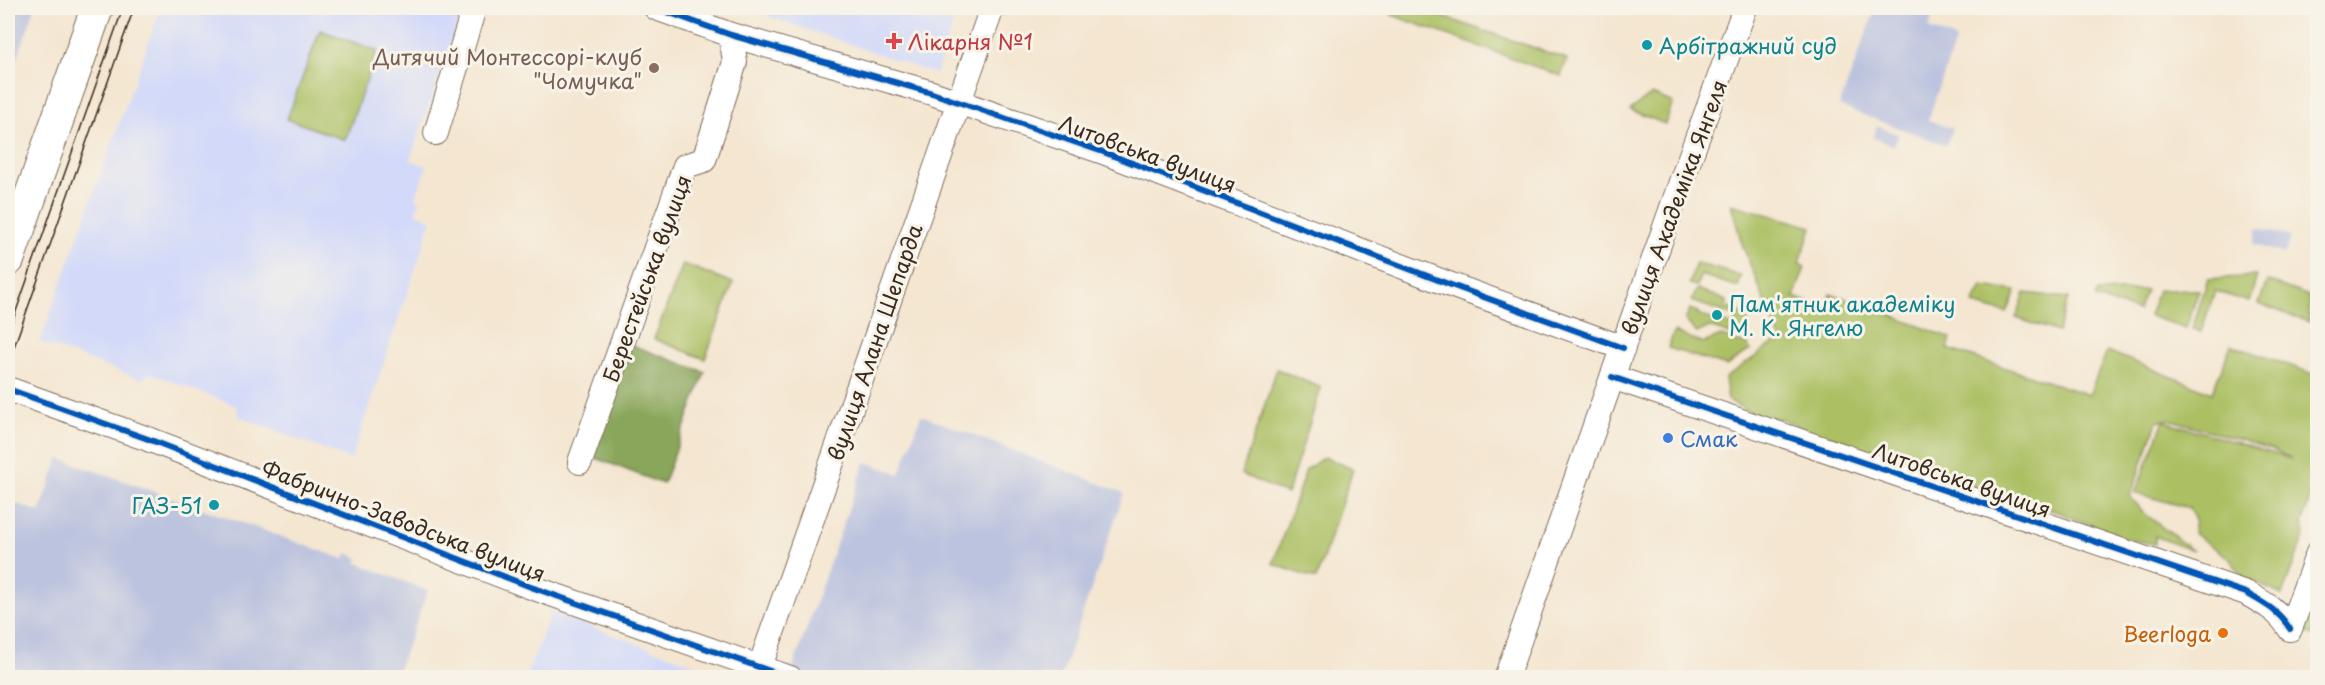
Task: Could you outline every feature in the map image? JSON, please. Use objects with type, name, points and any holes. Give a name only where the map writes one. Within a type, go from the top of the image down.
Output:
[{"type":"main road","points":[[8,260],[97,8]]},
{"type":"street","points":[[436,133],[474,8]]},
{"type":"street","name":"Литовська вулиця","points":[[656,8],[731,35],[959,102],[1106,153],[1623,348]]},
{"type":"street","name":"вулиця Алана Шепарда","points":[[758,672],[992,8]]},
{"type":"street","name":"вулиця Академіка Янгеля","points":[[1506,678],[1745,8]]},
{"type":"street","name":"Берестейська вулиця","points":[[580,462],[685,166],[704,160],[735,62],[731,35]]},
{"type":"street","name":"Литовська вулиця","points":[[1612,378],[2246,593],[2275,610],[2290,628],[2318,553]]},
{"type":"street","name":"Фабрично-Заводська вулиця","points":[[8,389],[148,438],[531,587],[758,672],[790,678]]},
{"type":"shaded area","points":[[8,8],[35,8],[8,85]]},
{"type":"shaded area","points":[[161,8],[463,8],[410,160],[427,166],[415,199],[420,201],[415,212],[432,220],[351,460],[238,416],[237,406],[150,373],[142,380],[40,342]]},
{"type":"shaded area","name":"Лікарня №1","points":[[745,8],[958,8],[936,74]]},
{"type":"shaded area","points":[[1876,8],[1925,8],[1934,11],[1929,29],[1956,39],[1928,120],[1953,129],[1946,145],[1839,106]]},
{"type":"shaded area","points":[[1877,126],[1899,135],[1894,146],[1873,138]]},
{"type":"shaded area","points":[[2258,228],[2290,237],[2285,254],[2253,244]]},
{"type":"shaded area","points":[[921,415],[1124,493],[1061,677],[815,678],[792,670],[865,462],[900,474]]},
{"type":"shaded area","points":[[59,458],[344,559],[347,553],[359,558],[357,563],[428,591],[395,677],[8,677],[8,501],[40,512]]},
{"type":"shaded area","points":[[551,612],[725,676],[526,677]]},
{"type":"green space","points":[[1394,8],[1417,8],[1567,59],[1561,76],[1392,15]]},
{"type":"green space","points":[[320,30],[377,51],[345,140],[287,119]]},
{"type":"green space","points":[[1652,94],[1673,103],[1665,124],[1630,110]]},
{"type":"green space","points":[[1731,204],[1812,227],[1799,264],[1805,267],[1794,297],[1824,308],[1830,294],[1845,298],[1951,338],[1948,349],[2089,395],[2107,351],[2212,393],[2231,345],[2317,375],[2317,476],[2302,523],[2305,534],[2282,595],[2243,577],[2229,558],[2193,533],[2195,519],[2189,508],[2135,493],[2164,421],[2291,459],[2271,449],[2169,419],[2157,422],[2130,496],[2143,512],[2193,551],[2155,536],[2155,544],[2123,538],[2058,512],[1952,480],[1926,466],[1893,461],[1864,452],[1846,441],[1808,431],[1785,420],[1751,413],[1728,400],[1725,378],[1780,339],[1742,244]]},
{"type":"green space","points":[[1696,263],[1741,276],[1738,287],[1701,275],[1697,286],[1689,284]]},
{"type":"green space","points":[[683,264],[733,283],[705,359],[654,339]]},
{"type":"green space","points":[[2257,276],[2249,302],[2215,291],[2201,332],[2192,329],[2208,279]]},
{"type":"green space","points":[[2267,281],[2309,296],[2309,322],[2259,304]]},
{"type":"green space","points":[[1982,286],[2016,291],[2007,313],[1973,304]]},
{"type":"green space","points":[[1697,289],[1727,301],[1726,307],[1747,315],[1749,331],[1746,339],[1709,327],[1697,333],[1685,320],[1690,309],[1698,312],[1698,315],[1734,326],[1737,317],[1692,301]]},
{"type":"green space","points":[[2146,290],[2138,311],[2095,298],[2097,292]]},
{"type":"green space","points":[[2158,290],[2199,290],[2186,328],[2149,316]]},
{"type":"green space","points":[[2025,293],[2068,298],[2058,332],[2016,318]]},
{"type":"green space","points":[[1674,332],[1703,343],[1721,336],[1748,345],[1750,350],[1726,366],[1668,348]]},
{"type":"green space","points":[[631,345],[705,372],[663,484],[588,455]]},
{"type":"green space","points":[[1277,369],[1321,388],[1287,494],[1241,474]]},
{"type":"green space","points":[[1324,457],[1353,469],[1316,579],[1273,564],[1306,470]]},
{"type":"green space","points":[[2317,587],[2317,637],[2302,632]]},
{"type":"tram line","points":[[8,334],[123,8]]},
{"type":"tram line","points":[[8,364],[134,8]]},
{"type":"cycle path","points":[[656,8],[731,35],[932,93],[1106,153],[1623,348]]},
{"type":"cycle path","points":[[1612,377],[2246,593],[2276,612],[2290,629]]},
{"type":"cycle path","points":[[8,389],[148,439],[531,587],[790,678]]},
{"type":"place","name":"Лікарня №1","points":[[894,41]]},
{"type":"place","name":"Арбітражний суд","points":[[1647,45]]},
{"type":"place","name":"Дитячий Монтессорі-клуб \"Чомучка\"","points":[[654,68]]},
{"type":"place","name":"Пам'ятник академіку М. К. Янгелю","points":[[1717,315]]},
{"type":"place","name":"Смак","points":[[1668,438]]},
{"type":"place","name":"ГАЗ-51","points":[[214,505]]},
{"type":"place","name":"Beerloga","points":[[2223,633]]}]
